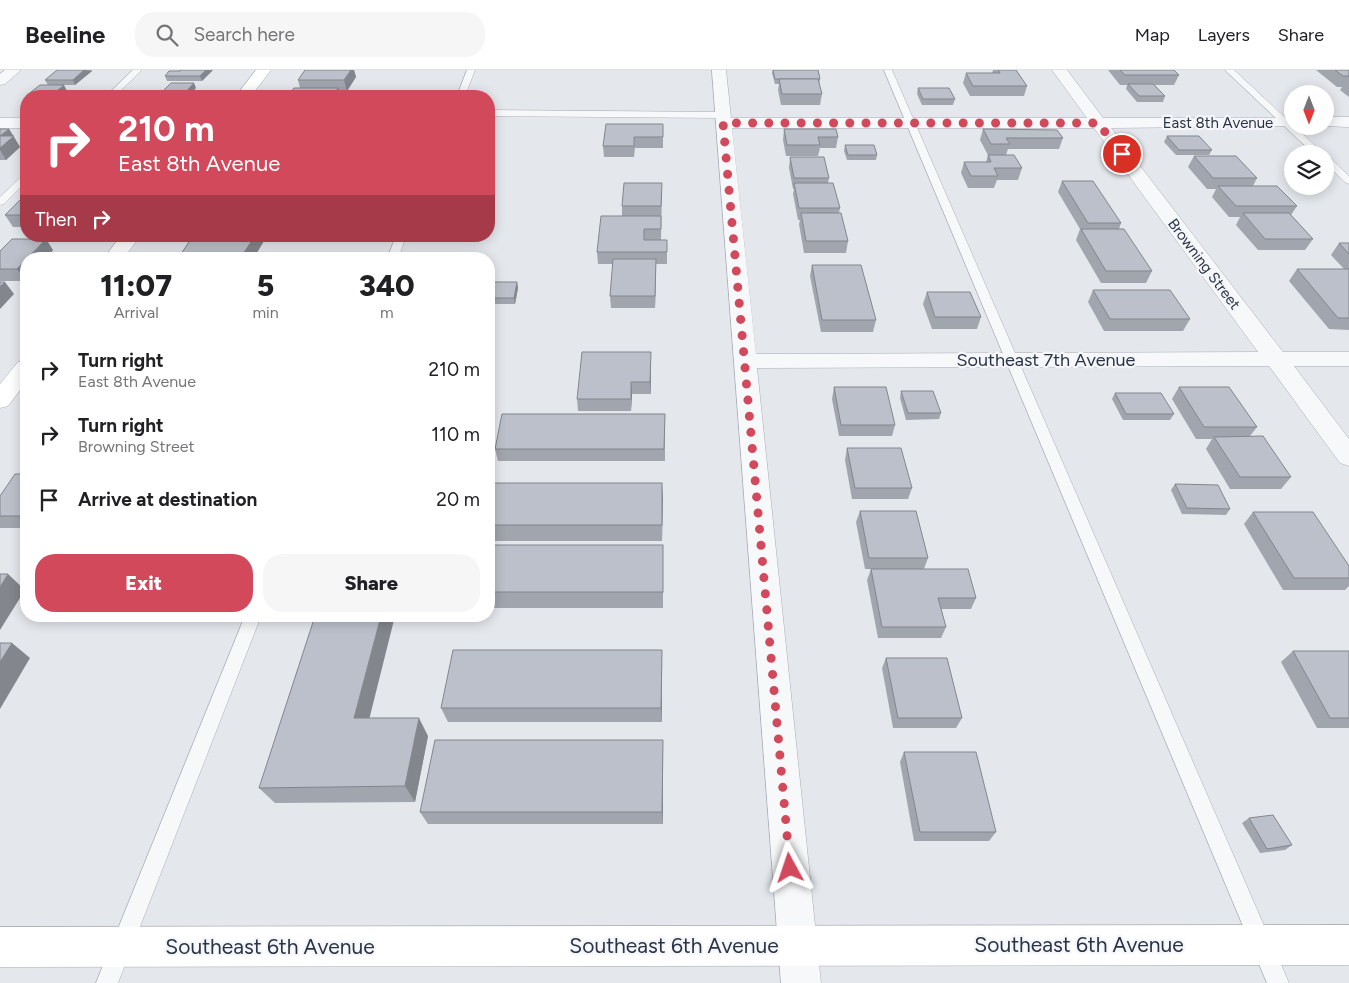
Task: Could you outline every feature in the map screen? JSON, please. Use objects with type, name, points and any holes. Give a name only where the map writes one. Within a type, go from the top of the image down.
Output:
[{"type":"street","points":[[0,81],[14,70]]},
{"type":"street","points":[[248,90],[264,70]]},
{"type":"street","points":[[718,70],[801,983]]},
{"type":"street","name":"Browning Street","points":[[1059,70],[1349,457]]},
{"type":"street","name":"East 8th Avenue","points":[[723,119],[910,123],[1284,122]]},
{"type":"street","points":[[1334,122],[1349,122]]},
{"type":"street","points":[[0,123],[20,123]]},
{"type":"street","points":[[118,252],[126,242]]},
{"type":"street","name":"Southeast 7th Avenue","points":[[744,361],[1349,359]]},
{"type":"street","points":[[0,400],[20,375]]},
{"type":"street","name":"Southeast 6th Avenue","points":[[0,947],[1349,945]]},
{"type":"lane","points":[[116,90],[138,70]]},
{"type":"lane","points":[[463,90],[471,70]]},
{"type":"lane","points":[[888,70],[1278,983]]},
{"type":"lane","points":[[1229,70],[1284,118]]},
{"type":"lane","points":[[495,113],[723,119]]},
{"type":"lane","points":[[1302,135],[1311,145]]},
{"type":"lane","points":[[1334,167],[1349,181]]},
{"type":"lane","points":[[0,202],[20,183]]},
{"type":"lane","points":[[108,983],[251,622]]},
{"type":"building","points":[[57,70],[84,70],[73,80],[45,80]]},
{"type":"building","points":[[206,70],[200,76],[165,76],[169,71]]},
{"type":"building","points":[[305,70],[351,70],[344,80],[298,80]]},
{"type":"building","points":[[773,70],[818,70],[820,79],[775,79]]},
{"type":"building","points":[[998,70],[1016,70],[1027,86],[973,86],[966,73],[1000,73]]},
{"type":"building","points":[[1120,70],[1174,70],[1179,75],[1125,75]]},
{"type":"building","points":[[1335,70],[1349,70],[1349,76],[1343,76]]},
{"type":"building","points":[[779,79],[818,79],[822,94],[782,94]]},
{"type":"building","points":[[171,83],[194,83],[188,90],[164,90]]},
{"type":"building","points":[[1128,84],[1153,84],[1165,96],[1139,96]]},
{"type":"building","points":[[40,85],[64,85],[58,90],[34,90]]},
{"type":"building","points":[[294,88],[338,88],[337,90],[292,90]]},
{"type":"building","points":[[918,88],[949,88],[955,99],[923,99]]},
{"type":"building","points":[[606,124],[663,124],[663,137],[634,137],[634,146],[603,146]]},
{"type":"building","points":[[0,129],[9,129],[0,136]]},
{"type":"building","points":[[784,129],[836,129],[838,137],[818,137],[820,145],[787,145]]},
{"type":"building","points":[[983,129],[1057,130],[1063,138],[1006,138],[1010,144],[991,144]]},
{"type":"building","points":[[0,136],[14,136],[0,148]]},
{"type":"building","points":[[1167,136],[1199,136],[1212,150],[1179,150]]},
{"type":"building","points":[[845,145],[874,145],[877,155],[848,155]]},
{"type":"building","points":[[988,155],[1014,155],[1022,168],[994,168],[998,176],[971,176],[964,162],[991,162]]},
{"type":"building","points":[[1194,156],[1236,156],[1257,178],[1213,178]]},
{"type":"building","points":[[790,157],[824,157],[829,178],[794,178]]},
{"type":"building","points":[[1062,181],[1093,181],[1121,223],[1088,223]]},
{"type":"building","points":[[624,183],[662,183],[661,206],[622,206]]},
{"type":"building","points":[[794,183],[833,183],[840,208],[799,208]]},
{"type":"building","points":[[1218,186],[1277,186],[1297,206],[1236,206]]},
{"type":"building","points":[[20,200],[20,215],[5,215]]},
{"type":"building","points":[[801,213],[841,213],[848,241],[806,241]]},
{"type":"building","points":[[1243,213],[1289,213],[1313,239],[1265,239]]},
{"type":"building","points":[[601,216],[661,216],[661,229],[644,229],[644,240],[667,240],[667,252],[597,252]]},
{"type":"building","points":[[1081,229],[1124,229],[1152,271],[1106,271]]},
{"type":"building","points":[[12,239],[20,239],[20,242],[43,242],[33,252],[20,252],[20,266],[17,269],[0,269],[0,251]]},
{"type":"building","points":[[189,242],[251,242],[244,252],[182,252]]},
{"type":"building","points":[[1339,243],[1349,243],[1349,254]]},
{"type":"building","points":[[613,259],[656,259],[655,296],[610,296]]},
{"type":"building","points":[[812,265],[861,265],[876,320],[822,320]]},
{"type":"building","points":[[1297,269],[1349,269],[1349,318],[1338,318]]},
{"type":"building","points":[[495,282],[517,282],[514,298],[495,298]]},
{"type":"building","points":[[1093,290],[1170,290],[1190,319],[1110,319]]},
{"type":"building","points":[[927,292],[970,292],[981,317],[935,317]]},
{"type":"building","points":[[582,352],[651,352],[650,382],[631,382],[631,399],[577,399]]},
{"type":"building","points":[[834,387],[886,387],[895,425],[841,425]]},
{"type":"building","points":[[1179,387],[1229,387],[1257,427],[1204,427]]},
{"type":"building","points":[[901,391],[933,391],[941,413],[908,413]]},
{"type":"building","points":[[1115,393],[1161,393],[1174,414],[1126,414]]},
{"type":"building","points":[[502,414],[665,414],[664,449],[495,449]]},
{"type":"building","points":[[1263,436],[1291,477],[1240,477],[1214,437]]},
{"type":"building","points":[[847,448],[901,448],[912,488],[855,488]]},
{"type":"building","points":[[15,474],[20,474],[20,516],[0,516],[0,496]]},
{"type":"building","points":[[495,483],[662,483],[662,525],[495,525]]},
{"type":"building","points":[[1175,484],[1218,485],[1230,509],[1187,508]]},
{"type":"building","points":[[860,511],[916,511],[928,558],[869,558]]},
{"type":"building","points":[[1253,512],[1313,512],[1349,566],[1349,578],[1294,578]]},
{"type":"building","points":[[495,545],[663,545],[663,592],[495,592]]},
{"type":"building","points":[[871,569],[968,569],[976,598],[938,598],[946,627],[882,627]]},
{"type":"building","points":[[0,574],[8,574],[0,587]]},
{"type":"building","points":[[313,622],[379,622],[354,718],[419,718],[405,786],[259,788]]},
{"type":"building","points":[[0,643],[12,643],[0,662]]},
{"type":"building","points":[[453,650],[662,650],[661,708],[441,708]]},
{"type":"building","points":[[1293,651],[1349,651],[1349,718],[1330,718]]},
{"type":"building","points":[[886,658],[947,658],[962,718],[898,718]]},
{"type":"building","points":[[435,740],[663,740],[662,812],[420,812]]},
{"type":"building","points":[[904,752],[976,752],[996,832],[920,832]]},
{"type":"building","points":[[1273,815],[1292,845],[1267,849],[1249,818]]},
{"type":"route","points":[[790,868],[723,123],[1098,123],[1122,154]]}]
